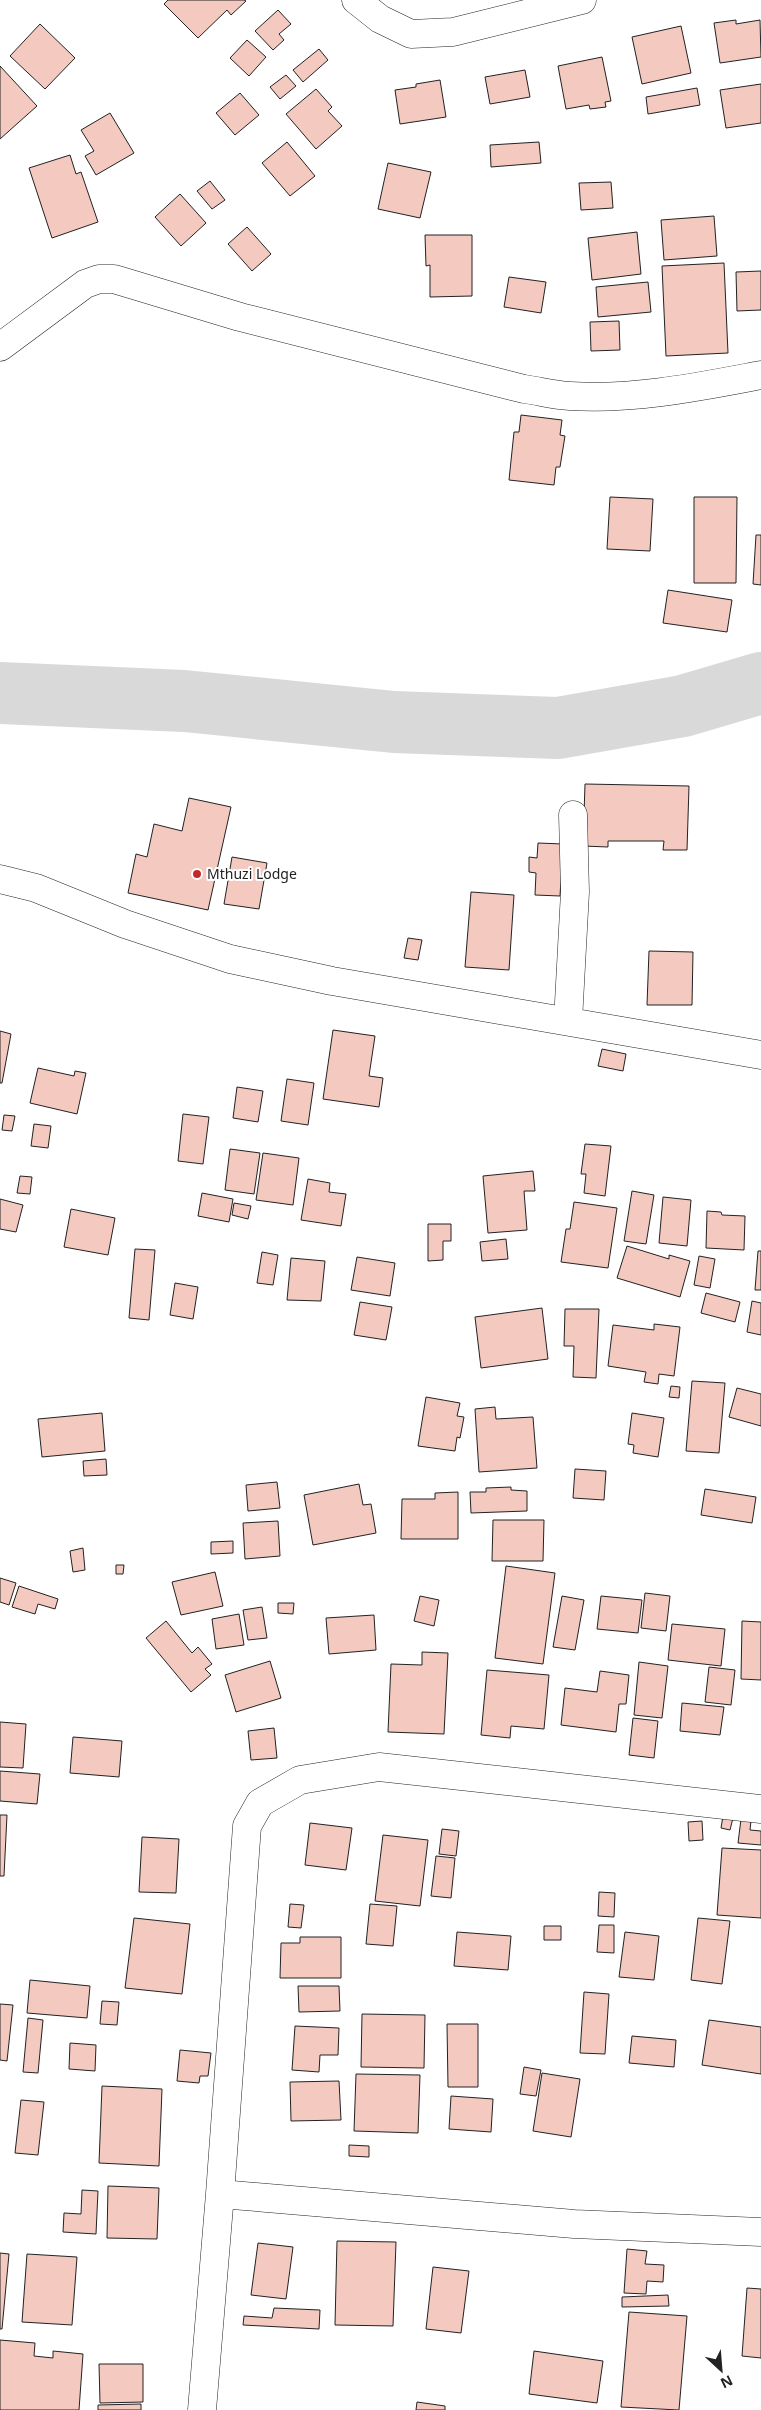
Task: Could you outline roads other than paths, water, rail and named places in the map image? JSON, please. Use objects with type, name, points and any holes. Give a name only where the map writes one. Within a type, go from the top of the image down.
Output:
[{"type":"street","points":[[356,0],[380,19],[411,34],[453,32],[582,0]]},
{"type":"street","points":[[0,347],[85,284],[99,279],[114,279],[240,317],[524,388],[568,396],[662,394],[761,375]]},
{"type":"street","points":[[568,1021],[575,892],[573,815]]},
{"type":"street","points":[[0,879],[36,888],[126,924],[230,959],[332,981],[761,1054]]},
{"type":"street","points":[[202,2410],[220,2194],[246,1826],[260,1803],[300,1780],[379,1767],[761,1809]]},
{"type":"street","points":[[220,2194],[574,2224],[761,2232]]},
{"type":"waterway","points":[[0,693],[184,701],[394,722],[558,728],[683,706],[761,683]]},
{"type":"place","name":"Mthuzi Lodge","points":[[197,874]]}]
